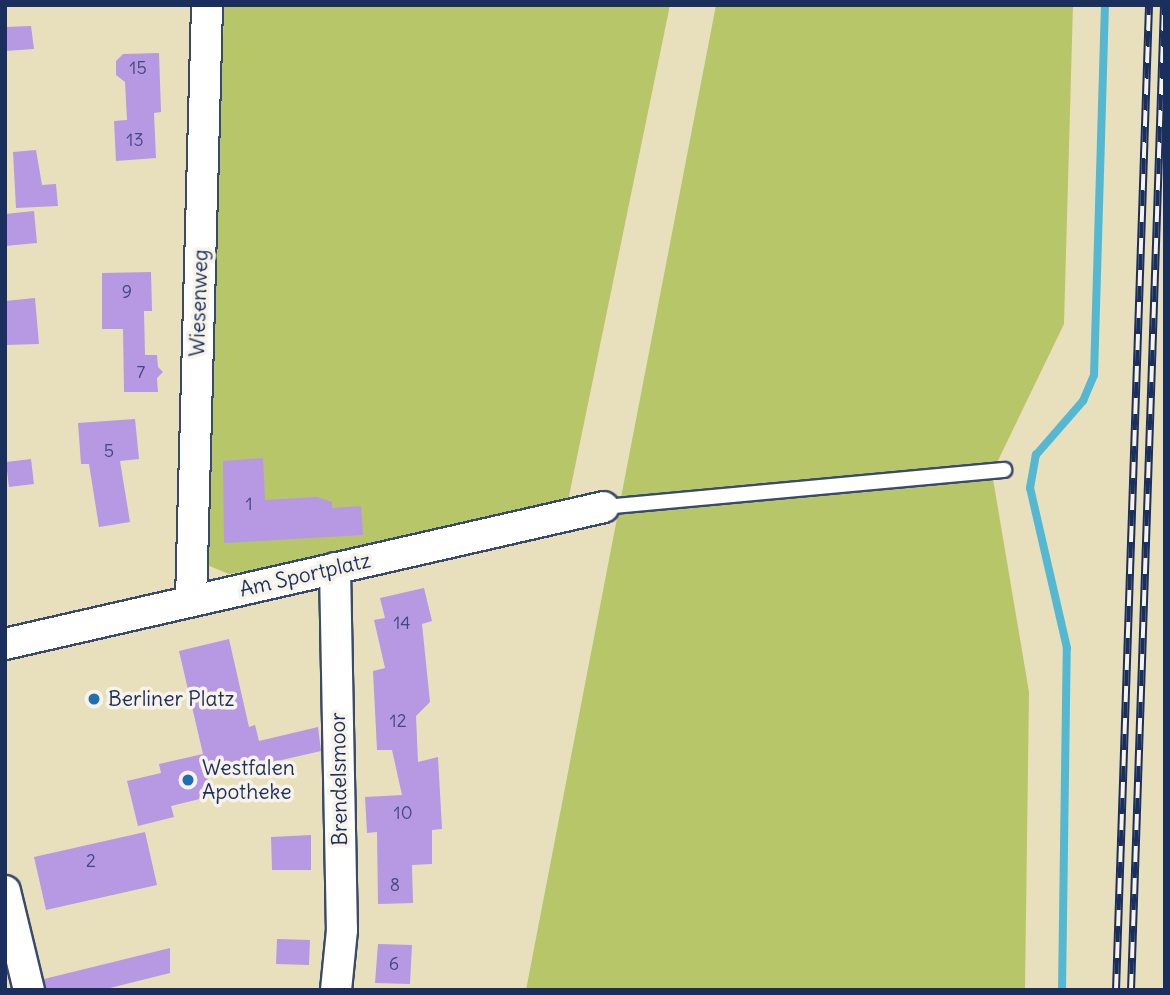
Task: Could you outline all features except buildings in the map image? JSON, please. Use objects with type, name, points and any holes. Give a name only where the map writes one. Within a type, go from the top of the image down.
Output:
[{"type":"street","name":"Wiesenweg","points":[[191,601],[207,5]]},
{"type":"street","name":"Am Sportplatz","points":[[5,644],[604,507]]},
{"type":"street","name":"Brendelsmoor","points":[[335,568],[342,930],[336,990]]},
{"type":"street","points":[[5,891],[29,990]]},
{"type":"lane","points":[[604,507],[1004,470]]},
{"type":"green space","points":[[224,5],[670,5],[568,501],[329,558],[229,574],[207,565]]},
{"type":"green space","points":[[716,5],[1073,5],[1064,324],[992,473],[1029,692],[1025,990],[526,990]]},
{"type":"waterway","points":[[1062,990],[1067,648],[1030,488],[1036,455],[1083,401],[1094,375],[1105,5]]},
{"type":"railway","points":[[1116,990],[1149,5]]},
{"type":"railway","points":[[1131,990],[1164,5]]},
{"type":"place","name":"Berliner Platz","points":[[94,699]]},
{"type":"place","name":"Westfalen Apotheke","points":[[188,780]]}]
